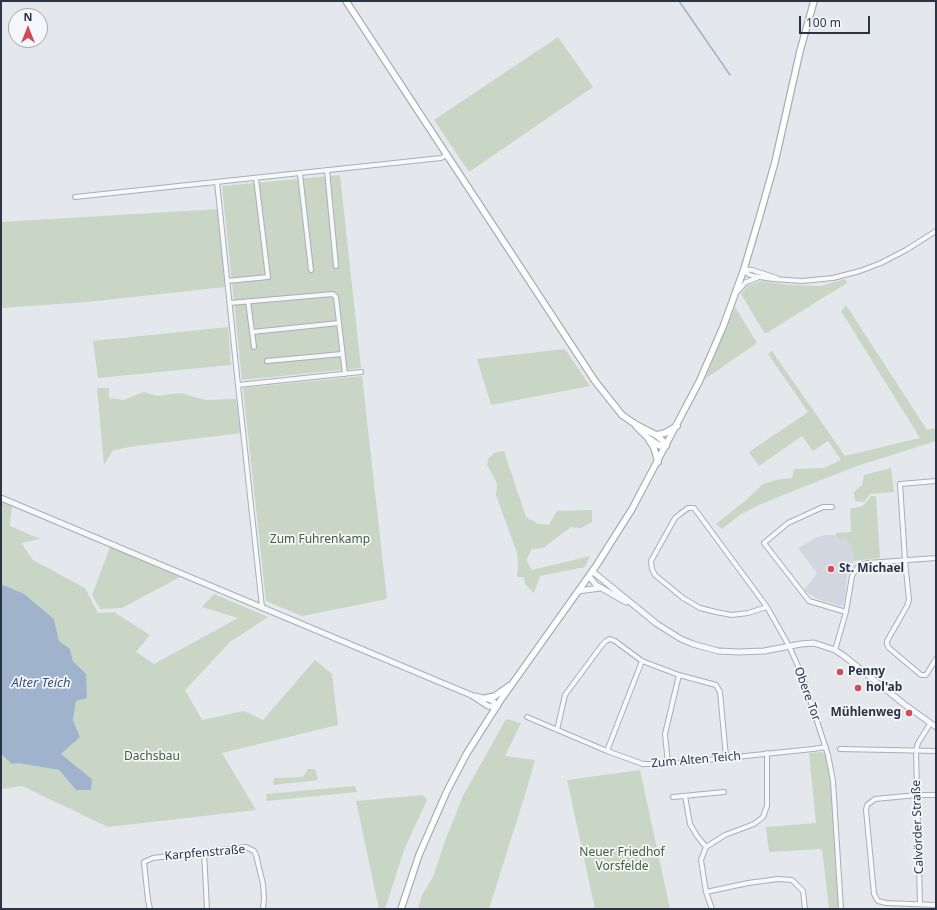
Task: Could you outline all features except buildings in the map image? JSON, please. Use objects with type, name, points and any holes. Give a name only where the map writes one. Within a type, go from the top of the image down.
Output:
[{"type":"main road","points":[[346,1],[595,381],[614,407],[622,415],[656,435],[666,446]]},
{"type":"main road","points":[[401,909],[419,855],[447,791],[468,753],[514,682],[591,573],[632,509],[699,382],[722,328],[744,269],[775,162],[800,51],[814,1]]},
{"type":"main road","points":[[635,424],[648,438],[654,448],[658,462]]},
{"type":"main road","points":[[656,435],[665,433],[677,426]]},
{"type":"main road","points":[[648,438],[660,446],[666,446]]},
{"type":"main road","points":[[486,698],[499,694],[514,682]]},
{"type":"street","points":[[75,197],[441,158],[447,154]]},
{"type":"street","points":[[327,170],[336,266]]},
{"type":"street","points":[[300,174],[311,270]]},
{"type":"street","points":[[227,281],[268,277],[256,178]]},
{"type":"street","points":[[217,182],[262,607]]},
{"type":"street","points":[[744,269],[748,274],[759,278],[802,281],[848,275],[881,263],[906,250],[936,231]]},
{"type":"street","points":[[744,269],[783,279]]},
{"type":"street","points":[[734,296],[746,282],[759,278]]},
{"type":"street","points":[[230,303],[333,294],[336,298],[345,374]]},
{"type":"street","points":[[248,301],[254,347]]},
{"type":"street","points":[[252,332],[339,323]]},
{"type":"street","points":[[267,361],[342,354]]},
{"type":"street","points":[[238,385],[361,372]]},
{"type":"street","points":[[936,481],[900,484],[909,600],[887,640],[889,648],[922,675],[926,675],[936,659]]},
{"type":"street","points":[[1,498],[471,695],[488,706],[497,707]]},
{"type":"street","points":[[832,507],[823,507],[788,523],[764,543],[808,601],[846,612]]},
{"type":"street","name":"Obere Tor","points":[[768,607],[748,613],[732,614],[700,608],[683,598],[655,575],[652,569],[651,561],[676,518],[683,511],[688,508],[694,508],[768,607],[789,646],[802,675],[826,747],[833,781],[841,909]]},
{"type":"street","points":[[835,650],[846,612],[852,576],[857,568],[868,563],[936,558]]},
{"type":"street","points":[[591,573],[593,582],[600,588],[635,606]]},
{"type":"street","points":[[591,573],[656,624],[681,639],[703,647],[739,652],[814,643],[835,650],[930,724],[936,727]]},
{"type":"street","points":[[578,591],[600,588]]},
{"type":"street","points":[[557,730],[565,696],[606,641],[610,639],[642,661],[678,675],[716,685],[720,692],[726,757]]},
{"type":"street","points":[[606,751],[642,661]]},
{"type":"street","points":[[668,764],[665,734],[678,675]]},
{"type":"street","points":[[471,695],[486,698],[497,707]]},
{"type":"street","name":"Zum Alten Teich","points":[[528,717],[606,751],[643,764],[668,764],[826,747]]},
{"type":"street","points":[[916,751],[918,743],[930,724]]},
{"type":"street","points":[[840,749],[936,751]]},
{"type":"street","name":"Calvörder Straße","points":[[916,751],[920,904]]},
{"type":"street","points":[[712,909],[706,892],[701,860],[706,847],[725,835],[754,824],[763,817],[767,806],[767,753]]},
{"type":"street","points":[[673,797],[724,792]]},
{"type":"street","points":[[936,795],[917,795],[875,799],[867,805],[866,810],[874,894],[878,901],[886,903],[936,905]]},
{"type":"street","points":[[685,796],[690,824],[706,847]]},
{"type":"street","name":"Karpfenstraße","points":[[150,909],[144,862],[153,858],[246,847],[254,851],[263,884],[263,909]]},
{"type":"street","points":[[204,852],[207,909]]},
{"type":"street","points":[[706,892],[748,883],[778,879],[792,880],[803,891],[805,909]]},
{"type":"shaded area","name":"St. Michael","points":[[836,535],[837,538],[845,538],[853,549],[854,561],[848,566],[844,604],[841,606],[817,599],[804,590],[817,573],[798,548],[817,537]]},
{"type":"green space","points":[[558,37],[593,87],[469,172],[434,120]]},
{"type":"green space","points":[[340,175],[361,368],[242,380],[222,186]]},
{"type":"green space","points":[[220,209],[225,287],[87,302],[1,308],[1,222]]},
{"type":"green space","points":[[845,279],[847,283],[765,334],[741,294],[748,285],[761,281],[789,285],[821,286]]},
{"type":"green space","points":[[846,305],[927,430],[936,428],[936,441],[857,466],[759,505],[740,515],[722,529],[716,524],[763,484],[776,480],[792,478],[794,469],[824,468],[841,460],[828,441],[813,451],[802,436],[759,466],[749,452],[808,412],[768,354],[772,351],[845,456],[920,438],[841,311]]},
{"type":"green space","points":[[735,307],[757,343],[705,379]]},
{"type":"green space","points":[[228,327],[231,365],[98,378],[93,341]]},
{"type":"green space","points":[[565,349],[590,386],[491,405],[477,359]]},
{"type":"green space","name":"Zum Fuhrenkamp","points":[[362,376],[387,599],[302,616],[266,601],[243,388]]},
{"type":"green space","points":[[97,388],[109,388],[109,398],[124,400],[144,392],[158,396],[180,393],[206,400],[236,399],[241,433],[113,450],[104,465]]},
{"type":"green space","points":[[504,451],[526,517],[539,524],[549,525],[557,511],[592,510],[592,522],[581,528],[571,527],[543,548],[532,549],[526,560],[532,570],[590,556],[585,567],[540,576],[534,593],[525,584],[524,577],[517,577],[517,553],[496,495],[497,483],[487,465],[488,459],[494,453]]},
{"type":"green space","points":[[891,468],[894,492],[870,494],[864,502],[855,501],[854,492],[862,485],[864,475]]},
{"type":"green space","points":[[871,496],[876,496],[880,558],[854,561],[853,549],[845,538],[837,538],[836,533],[851,532],[850,509],[863,506]]},
{"type":"green space","name":"Dachsbau","points":[[1,499],[12,504],[10,526],[40,539],[21,543],[33,560],[85,588],[98,613],[114,612],[150,635],[136,652],[154,664],[238,618],[202,607],[214,594],[268,617],[230,642],[185,690],[202,720],[244,711],[263,720],[315,660],[332,674],[338,725],[222,753],[256,810],[108,827],[22,786],[1,789],[1,754],[12,764],[17,763],[59,770],[76,790],[92,779],[61,754],[80,737],[73,720],[76,701],[86,674],[73,661],[70,649],[59,641],[54,619],[24,595],[1,584]]},
{"type":"green space","points":[[110,547],[180,577],[122,608],[100,609],[92,595]]},
{"type":"green space","points":[[506,719],[521,723],[505,756],[535,760],[489,909],[418,909],[422,895],[433,877],[445,841],[463,796]]},
{"type":"green space","points":[[822,752],[828,755],[833,781],[842,909],[829,909],[822,849],[769,852],[766,827],[816,823],[809,753]]},
{"type":"green space","points":[[308,769],[315,769],[318,780],[273,785],[274,778],[303,777]]},
{"type":"green space","name":"Neuer Friedhof Vorsfelde","points":[[640,770],[670,909],[595,909],[567,780]]},
{"type":"green space","points":[[355,786],[357,792],[267,801],[266,794]]},
{"type":"green space","points":[[423,795],[427,800],[404,850],[385,909],[379,909],[356,801]]},
{"type":"water","name":"Alter Teich","points":[[1,584],[24,594],[54,619],[59,641],[70,649],[73,661],[86,674],[87,698],[76,701],[73,720],[80,737],[61,754],[92,779],[91,790],[76,790],[59,770],[17,763],[12,764],[1,754]]},
{"type":"waterway","points":[[679,1],[730,75]]},
{"type":"place","name":"St. Michael","points":[[831,569]]},
{"type":"place","name":"Penny","points":[[840,672]]},
{"type":"place","name":"hol'ab","points":[[858,688]]},
{"type":"place","name":"Mühlenweg","points":[[909,713]]}]
